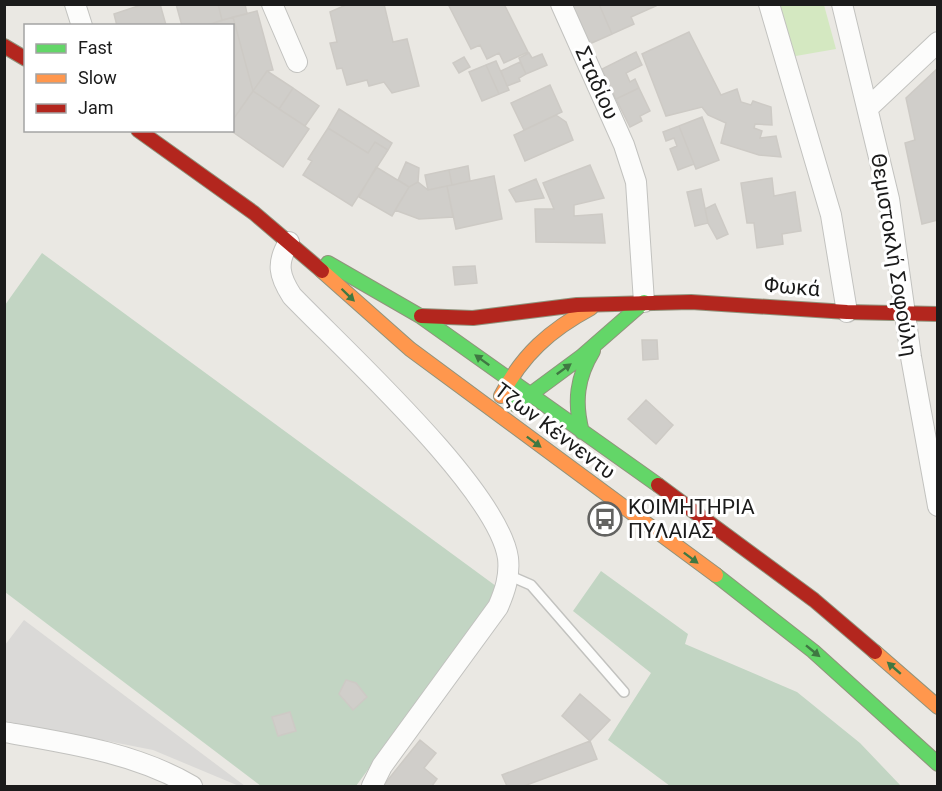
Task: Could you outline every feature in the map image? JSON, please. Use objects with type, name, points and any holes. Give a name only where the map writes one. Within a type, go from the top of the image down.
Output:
[{"type":"main road","points":[[4,46],[24,58]]},
{"type":"main road","name":"Τζων Κέννεντυ","points":[[141,132],[224,190],[289,242],[407,347],[768,614],[836,670],[938,764]]},
{"type":"main road","name":"Τζων Κέννεντυ","points":[[289,242],[420,316],[777,571],[938,707]]},
{"type":"main road","points":[[497,414],[529,394],[598,342],[644,302]]},
{"type":"main road","name":"Φωκά","points":[[497,414],[509,380],[518,364],[540,340],[566,321],[597,304],[715,302],[847,312],[938,314]]},
{"type":"main road","points":[[420,316],[473,318],[563,306],[597,304]]},
{"type":"main road","points":[[582,432],[576,391],[586,360],[598,342]]},
{"type":"street","points":[[75,4],[81,24]]},
{"type":"street","points":[[273,4],[297,62]]},
{"type":"street","name":"Σταδίου","points":[[561,4],[636,182],[644,302]]},
{"type":"street","points":[[769,4],[831,215],[847,312]]},
{"type":"street","name":"Θεμιστοκλή Σοφούλη","points":[[842,4],[889,199],[938,506]]},
{"type":"street","points":[[868,108],[938,42]]},
{"type":"street","points":[[289,242],[279,266],[281,280],[292,296],[400,406],[481,500],[502,537],[508,558],[506,590],[498,607],[382,766],[372,786]]},
{"type":"street","points":[[4,732],[75,745],[126,758],[176,777],[192,786]]},
{"type":"lane","points":[[508,575],[531,585],[624,692]]},
{"type":"green space","points":[[775,5],[824,5],[836,49],[790,57]]},
{"type":"green space","points":[[42,253],[500,589],[356,786],[261,786],[5,592],[5,305]]},
{"type":"green space","points":[[601,571],[688,634],[685,644],[797,692],[860,743],[901,786],[670,786],[608,740],[651,673],[573,611]]},
{"type":"shaded area","points":[[24,620],[245,786],[239,786],[153,750],[5,721],[5,645]]},
{"type":"building","points":[[144,4],[160,4],[166,24],[116,24],[114,14]]},
{"type":"building","points":[[176,4],[218,4],[222,20],[211,24],[181,24]]},
{"type":"building","points":[[218,4],[245,4],[247,14],[222,20]]},
{"type":"building","points":[[348,4],[384,4],[393,42],[407,39],[419,86],[392,93],[384,82],[369,86],[367,80],[347,85],[342,68],[337,69],[330,43],[337,42],[330,12]]},
{"type":"building","points":[[448,4],[504,4],[528,52],[504,63],[499,53],[487,59],[480,45],[471,49]]},
{"type":"building","points":[[566,4],[599,4],[612,34],[585,46]]},
{"type":"building","points":[[599,4],[655,4],[656,6],[631,17],[634,24],[612,34]]},
{"type":"building","points":[[257,11],[273,70],[267,71],[253,91],[233,17]]},
{"type":"building","points":[[233,17],[253,91],[234,118],[234,24],[211,24]]},
{"type":"building","points":[[689,32],[721,95],[737,89],[741,102],[751,105],[753,101],[771,107],[772,125],[755,124],[754,128],[762,131],[760,138],[776,136],[781,157],[759,155],[721,143],[726,123],[708,115],[702,107],[666,116],[642,54]]},
{"type":"building","points":[[636,52],[642,65],[626,73],[630,82],[635,79],[639,88],[616,99],[602,69]]},
{"type":"building","points":[[529,53],[532,58],[542,54],[547,65],[526,74],[519,58]]},
{"type":"building","points":[[464,57],[470,67],[459,73],[453,63]]},
{"type":"building","points":[[496,61],[509,90],[499,94],[486,65]]},
{"type":"building","points":[[520,62],[526,74],[519,78],[520,81],[507,86],[501,71]]},
{"type":"building","points":[[486,65],[499,94],[482,101],[469,72]]},
{"type":"building","points":[[938,68],[938,220],[922,224],[905,143],[915,140],[906,98]]},
{"type":"building","points":[[267,71],[293,88],[279,109],[253,91]]},
{"type":"building","points":[[550,85],[562,112],[524,130],[511,103]]},
{"type":"building","points":[[293,88],[319,106],[305,126],[279,109]]},
{"type":"building","points":[[639,88],[650,111],[640,116],[642,121],[630,127],[616,99]]},
{"type":"building","points":[[253,91],[309,129],[283,167],[233,132],[234,118]]},
{"type":"building","points":[[339,109],[392,143],[388,150],[375,142],[368,153],[328,128]]},
{"type":"building","points":[[556,115],[566,122],[573,140],[525,161],[514,135]]},
{"type":"building","points":[[702,117],[719,160],[696,169],[679,126]]},
{"type":"building","points":[[679,126],[694,164],[678,170],[670,149],[677,146],[674,138],[666,141],[663,132]]},
{"type":"building","points":[[328,128],[368,153],[375,142],[388,150],[352,206],[303,175],[312,161],[308,159]]},
{"type":"building","points":[[406,162],[419,168],[418,182],[409,187],[398,180]]},
{"type":"building","points":[[590,165],[604,198],[574,205],[574,216],[602,214],[605,243],[536,242],[535,209],[554,209],[543,183]]},
{"type":"building","points":[[468,166],[470,181],[452,185],[449,170]]},
{"type":"building","points":[[376,167],[409,187],[392,216],[359,197]]},
{"type":"building","points":[[449,170],[452,185],[428,190],[425,175]]},
{"type":"building","points":[[494,176],[502,219],[456,229],[447,186]]},
{"type":"building","points":[[772,178],[774,196],[795,192],[801,231],[782,234],[783,244],[757,248],[754,223],[747,223],[741,183]]},
{"type":"building","points":[[536,179],[544,198],[516,202],[509,190]]},
{"type":"building","points":[[418,182],[428,190],[447,186],[453,217],[419,219],[395,210],[409,187]]},
{"type":"building","points":[[701,189],[708,223],[695,226],[687,192]]},
{"type":"building","points":[[715,204],[728,234],[717,239],[708,223],[705,209]]},
{"type":"building","points":[[475,266],[477,283],[455,285],[453,267]]},
{"type":"building","points":[[642,340],[657,340],[658,359],[643,360]]},
{"type":"building","points":[[646,400],[673,425],[656,444],[628,419]]},
{"type":"building","points":[[346,680],[356,683],[367,697],[353,710],[339,694]]},
{"type":"building","points":[[580,694],[610,720],[590,741],[562,716]]},
{"type":"building","points":[[290,712],[296,731],[278,736],[272,717]]},
{"type":"building","points":[[420,740],[436,753],[424,768],[437,779],[432,786],[383,786]]},
{"type":"building","points":[[590,741],[597,759],[524,786],[507,786],[502,775]]},
{"type":"traffic: fast","points":[[328,263],[420,316],[658,485]]},
{"type":"traffic: fast","points":[[516,405],[581,357],[644,302]]},
{"type":"traffic: fast","points":[[582,432],[578,410],[578,390],[583,370],[593,351]]},
{"type":"traffic: fast","points":[[716,575],[813,651],[938,764]]},
{"type":"traffic: slow","points":[[322,271],[410,349],[716,575]]},
{"type":"traffic: slow","points":[[501,396],[518,368],[538,345],[563,325],[591,308]]},
{"type":"traffic: slow","points":[[875,652],[938,707]]},
{"type":"traffic: jam","points":[[4,46],[24,58]]},
{"type":"traffic: jam","points":[[141,132],[254,213],[322,271]]},
{"type":"traffic: jam","points":[[421,316],[473,318],[577,305],[691,302],[847,312],[938,314]]},
{"type":"traffic: jam","points":[[658,485],[814,600],[875,652]]},
{"type":"place","name":"ΚΟΙΜΗΤΗΡΙΑ ΠΥΛΑΙΑΣ","points":[[605,519]]}]
